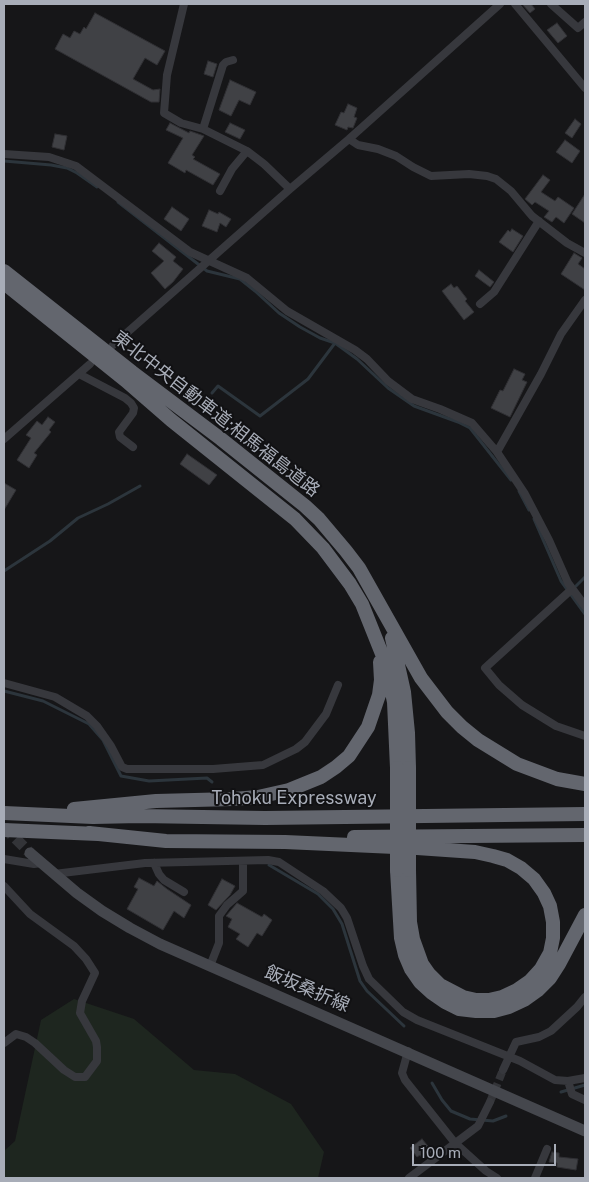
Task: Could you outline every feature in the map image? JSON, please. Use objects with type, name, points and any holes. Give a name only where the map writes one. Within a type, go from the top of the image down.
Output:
[{"type":"highway","name":"東北中央自動車道;相馬福島道路","points":[[4,270],[304,506],[326,526],[346,551],[370,586],[382,609]]},
{"type":"highway","name":"東北中央自動車道;相馬福島道路","points":[[4,283],[295,519],[337,564],[354,590],[371,625]]},
{"type":"highway","points":[[382,609],[395,649],[404,692],[408,733],[403,768],[401,938],[411,969],[420,982],[432,993],[444,1002],[459,1009],[476,1012],[494,1011],[509,1007],[524,1000],[550,978],[585,915]]},
{"type":"highway","points":[[382,609],[421,678],[447,712],[462,727],[478,740],[517,764],[557,779],[585,784]]},
{"type":"highway","points":[[371,625],[391,682],[403,768]]},
{"type":"highway","points":[[26,814],[156,801],[258,797],[289,790],[322,777],[348,756],[360,742],[375,712],[379,696],[380,667],[371,625]]},
{"type":"highway","name":"Tohoku Expressway","points":[[4,813],[92,817],[265,818],[585,814]]},
{"type":"highway","points":[[4,830],[239,837],[585,835]]},
{"type":"highway","points":[[89,833],[166,841],[285,842],[417,848],[475,852],[507,860],[521,868],[534,879],[550,906],[553,938],[550,953],[541,969],[530,981],[517,990],[490,1000],[476,1000],[463,997],[440,986],[422,964],[414,946],[403,870]]},
{"type":"main road","name":"飯坂桑折線","points":[[30,853],[83,898],[130,928],[210,966],[408,1051],[585,1131]]},
{"type":"street","points":[[184,4],[167,75],[164,113],[181,123],[203,129],[247,151],[264,164],[290,189]]},
{"type":"street","points":[[113,344],[349,139],[500,4]]},
{"type":"street","points":[[515,4],[585,88]]},
{"type":"street","points":[[550,4],[578,28],[585,22]]},
{"type":"street","points":[[203,129],[223,65],[233,60]]},
{"type":"street","points":[[349,139],[358,145],[378,149],[396,156],[431,176],[469,174],[496,179],[511,191],[527,211],[539,221],[585,253]]},
{"type":"street","points":[[220,191],[232,169],[247,151]]},
{"type":"street","points":[[4,154],[49,157],[76,166],[190,252],[204,266],[247,278],[287,311],[367,359],[388,381],[412,399],[472,423],[497,452],[525,494],[570,591],[585,606]]},
{"type":"street","points":[[480,304],[494,292],[539,221]]},
{"type":"street","points":[[497,452],[561,334],[585,300]]},
{"type":"street","points":[[4,439],[90,364]]},
{"type":"street","points":[[80,374],[131,403],[134,408],[133,413],[119,432],[120,437],[133,447]]},
{"type":"street","points":[[570,591],[485,668],[522,705],[556,726],[585,736]]},
{"type":"street","points":[[4,683],[55,697],[87,716],[97,726],[111,746],[122,767],[127,769],[213,769],[263,765],[296,749],[311,735],[326,714],[338,685]]},
{"type":"street","points":[[4,859],[34,864],[41,863]]},
{"type":"street","points":[[54,874],[154,863],[268,860],[279,862],[332,898],[341,908],[347,918],[363,966],[370,979],[403,1012],[417,1020],[520,1061],[555,1080],[568,1081],[585,1078]]},
{"type":"street","points":[[210,966],[219,944],[219,916],[243,891],[243,861]]},
{"type":"street","points":[[154,863],[164,880],[184,892]]},
{"type":"street","points":[[4,886],[30,914],[74,946],[95,973],[82,1001],[80,1013],[96,1041],[98,1047],[97,1060],[85,1077],[75,1077],[64,1070],[26,1037],[16,1034],[4,1043]]},
{"type":"street","points":[[503,1070],[516,1042],[539,1038],[550,1031],[577,1007],[585,996]]},
{"type":"street","points":[[408,1051],[402,1073],[404,1080],[455,1143],[486,1171],[498,1178]]},
{"type":"street","points":[[568,1081],[572,1094],[585,1100]]},
{"type":"street","points":[[409,1178],[478,1126],[490,1102]]},
{"type":"street","points":[[535,1178],[547,1149]]},
{"type":"shaded area","points":[[74,999],[134,1019],[194,1070],[235,1074],[291,1104],[324,1152],[318,1178],[4,1178],[4,1151],[15,1141],[41,1020]]},
{"type":"building","points":[[522,4],[531,4],[535,9],[530,13]]},
{"type":"building","points":[[95,13],[165,51],[157,65],[145,58],[133,79],[153,90],[160,89],[159,102],[151,102],[55,49],[63,34],[70,38],[74,31],[80,34],[84,27],[86,29]]},
{"type":"building","points":[[557,23],[567,36],[558,43],[547,30]]},
{"type":"building","points":[[208,61],[217,64],[213,77],[204,74]]},
{"type":"building","points":[[230,80],[256,92],[250,105],[239,100],[231,116],[219,110]]},
{"type":"building","points":[[348,104],[357,108],[354,117],[357,118],[353,128],[348,127],[347,130],[335,125],[341,112],[344,113]]},
{"type":"building","points":[[575,119],[581,124],[572,138],[565,133]]},
{"type":"building","points":[[170,123],[189,133],[190,131],[204,136],[192,155],[195,157],[193,159],[220,174],[213,185],[186,170],[185,173],[168,163],[183,138],[166,130]]},
{"type":"building","points":[[230,123],[245,130],[240,139],[225,132]]},
{"type":"building","points":[[55,134],[67,136],[64,150],[52,147]]},
{"type":"building","points":[[565,140],[580,151],[572,163],[556,152]]},
{"type":"building","points":[[543,175],[550,180],[541,192],[555,201],[558,197],[574,208],[564,223],[556,217],[552,222],[544,217],[549,211],[535,202],[532,205],[525,199]]},
{"type":"building","points":[[585,194],[585,223],[572,214]]},
{"type":"building","points":[[172,207],[189,219],[181,231],[164,219]]},
{"type":"building","points":[[209,210],[218,214],[219,212],[231,219],[226,227],[220,223],[217,232],[202,226]]},
{"type":"building","points":[[512,229],[523,236],[513,252],[499,242],[508,230],[510,232]]},
{"type":"building","points":[[159,243],[176,257],[173,261],[183,269],[165,289],[151,273],[164,261],[152,251]]},
{"type":"building","points":[[574,253],[582,258],[578,264],[585,269],[585,290],[561,274]]},
{"type":"building","points":[[479,270],[494,282],[490,287],[475,276]]},
{"type":"building","points":[[451,284],[454,288],[457,286],[467,299],[465,301],[474,312],[464,320],[442,291]]},
{"type":"building","points":[[514,369],[525,374],[522,380],[527,382],[510,417],[491,408],[500,390],[503,391]]},
{"type":"building","points":[[48,417],[55,422],[49,430],[51,432],[34,453],[37,455],[29,468],[17,460],[31,438],[26,435],[37,421],[42,425]]},
{"type":"building","points":[[187,454],[217,475],[209,485],[180,464]]},
{"type":"building","points":[[4,483],[16,490],[4,510]]},
{"type":"building","points":[[139,878],[154,886],[157,881],[191,905],[184,918],[174,911],[163,930],[127,909],[138,889],[134,887]]},
{"type":"building","points":[[222,879],[235,886],[230,895],[216,910],[208,905]]},
{"type":"building","points":[[237,903],[262,917],[264,914],[272,920],[262,936],[257,933],[248,947],[236,939],[240,934],[228,927],[232,919],[226,916]]},
{"type":"building","points":[[422,1139],[432,1151],[423,1159],[420,1155],[417,1157],[410,1148]]},
{"type":"building","points":[[552,1152],[559,1153],[559,1157],[578,1159],[576,1170],[557,1167],[557,1163],[549,1162]]},
{"type":"waterway","points":[[4,161],[67,168],[97,187]]},
{"type":"waterway","points":[[118,202],[207,271],[240,279],[279,313],[320,338],[335,343],[357,359],[388,388],[414,406],[470,428],[511,480]]},
{"type":"waterway","points":[[212,393],[218,386],[260,416],[308,379],[335,343]]},
{"type":"waterway","points":[[4,571],[50,541],[78,518],[140,486]]},
{"type":"waterway","points":[[519,491],[529,510]]},
{"type":"waterway","points":[[534,519],[561,581],[585,614]]},
{"type":"waterway","points":[[576,586],[585,577]]},
{"type":"waterway","points":[[4,691],[43,701],[89,724],[103,740],[121,776],[149,781],[207,778],[212,782]]},
{"type":"waterway","points":[[269,865],[318,894],[333,909],[342,924],[360,981],[367,991],[404,1026]]},
{"type":"waterway","points":[[432,1083],[451,1111],[470,1119],[493,1121],[506,1116]]},
{"type":"waterway","points":[[561,1092],[585,1085]]},
{"type":"tunnel","points":[[4,827],[30,853]]},
{"type":"tunnel","points":[[490,1102],[503,1070]]}]
